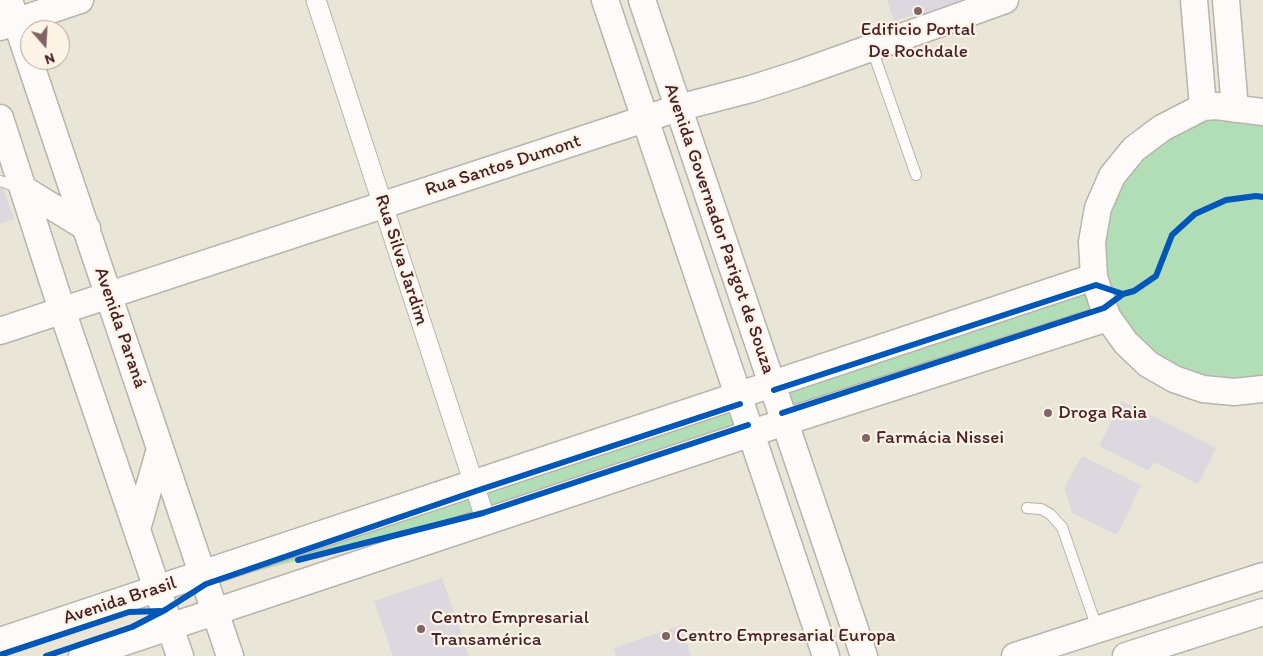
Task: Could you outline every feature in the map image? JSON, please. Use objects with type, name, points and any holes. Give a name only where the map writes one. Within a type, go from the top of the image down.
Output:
[{"type":"main road","points":[[8,16],[80,0]]},
{"type":"main road","name":"Avenida Governador Parigot de Souza","points":[[605,0],[826,656]]},
{"type":"main road","name":"Avenida Governador Parigot de Souza","points":[[642,0],[864,656]]},
{"type":"main road","name":"Rua Santos Dumont","points":[[0,331],[107,294],[383,206],[678,108],[760,86],[1005,0]]},
{"type":"main road","points":[[1194,0],[1203,107]]},
{"type":"main road","points":[[1226,0],[1235,109]]},
{"type":"main road","name":"Avenida Paraná","points":[[8,16],[87,228],[107,294],[230,656]]},
{"type":"main road","points":[[1263,112],[1203,107],[1162,128],[1134,149],[1112,176],[1098,208],[1092,242],[1094,277],[1108,318],[1126,343],[1148,364],[1174,379],[1203,389],[1234,392],[1263,389]]},
{"type":"main road","points":[[0,118],[25,190],[62,310],[180,656]]},
{"type":"main road","points":[[25,190],[87,228]]},
{"type":"main road","name":"Avenida Brasil","points":[[0,640],[1094,277]]},
{"type":"main road","name":"Avenida Brasil","points":[[82,656],[215,610],[750,433],[1108,318]]},
{"type":"main road","points":[[137,529],[160,449]]},
{"type":"main road","points":[[1016,656],[1071,647],[1097,629],[1263,576]]},
{"type":"main road","points":[[1126,656],[1263,612]]},
{"type":"street","name":"Rua Silva Jardim","points":[[316,0],[486,521]]},
{"type":"lane","points":[[872,48],[916,175]]},
{"type":"lane","points":[[0,181],[25,190]]},
{"type":"lane","points":[[1027,508],[1041,509],[1050,514],[1062,527],[1097,629]]},
{"type":"green space","points":[[1203,107],[1263,112],[1263,389],[1203,389],[1108,318],[782,413],[774,390],[1095,285],[1112,176]]},
{"type":"green space","points":[[740,404],[748,425],[483,513],[206,584]]},
{"type":"building","name":"Edificio Portal De Rochdale","points":[[887,0],[962,0],[923,17],[916,14],[894,21]]},
{"type":"building","points":[[0,179],[14,219],[0,224]]},
{"type":"building","points":[[1122,401],[1216,448],[1198,484],[1154,462],[1149,471],[1099,446]]},
{"type":"building","points":[[1082,456],[1141,485],[1117,535],[1072,513],[1064,488]]},
{"type":"building","name":"Centro Empresarial Transamérica","points":[[442,578],[469,656],[393,656],[374,601]]},
{"type":"building","name":"Centro Empresarial Europa","points":[[681,625],[691,656],[616,656],[614,648]]},
{"type":"cycle path","points":[[1123,294],[1134,291],[1156,276],[1172,235],[1195,214],[1226,200],[1256,196],[1263,197]]},
{"type":"cycle path","points":[[774,390],[1096,285],[1123,294],[1104,308],[782,413]]},
{"type":"cycle path","points":[[46,656],[132,627],[165,610],[206,584],[476,491],[740,404]]},
{"type":"cycle path","points":[[298,560],[483,513],[748,425]]},
{"type":"cycle path","points":[[0,655],[129,612],[160,611]]},
{"type":"place","name":"Edificio Portal De Rochdale","points":[[918,11]]},
{"type":"place","name":"Droga Raia","points":[[1048,413]]},
{"type":"place","name":"Farmácia Nissei","points":[[866,438]]},
{"type":"place","name":"Centro Empresarial Transamérica","points":[[421,629]]},
{"type":"place","name":"Centro Empresarial Europa","points":[[666,636]]}]
